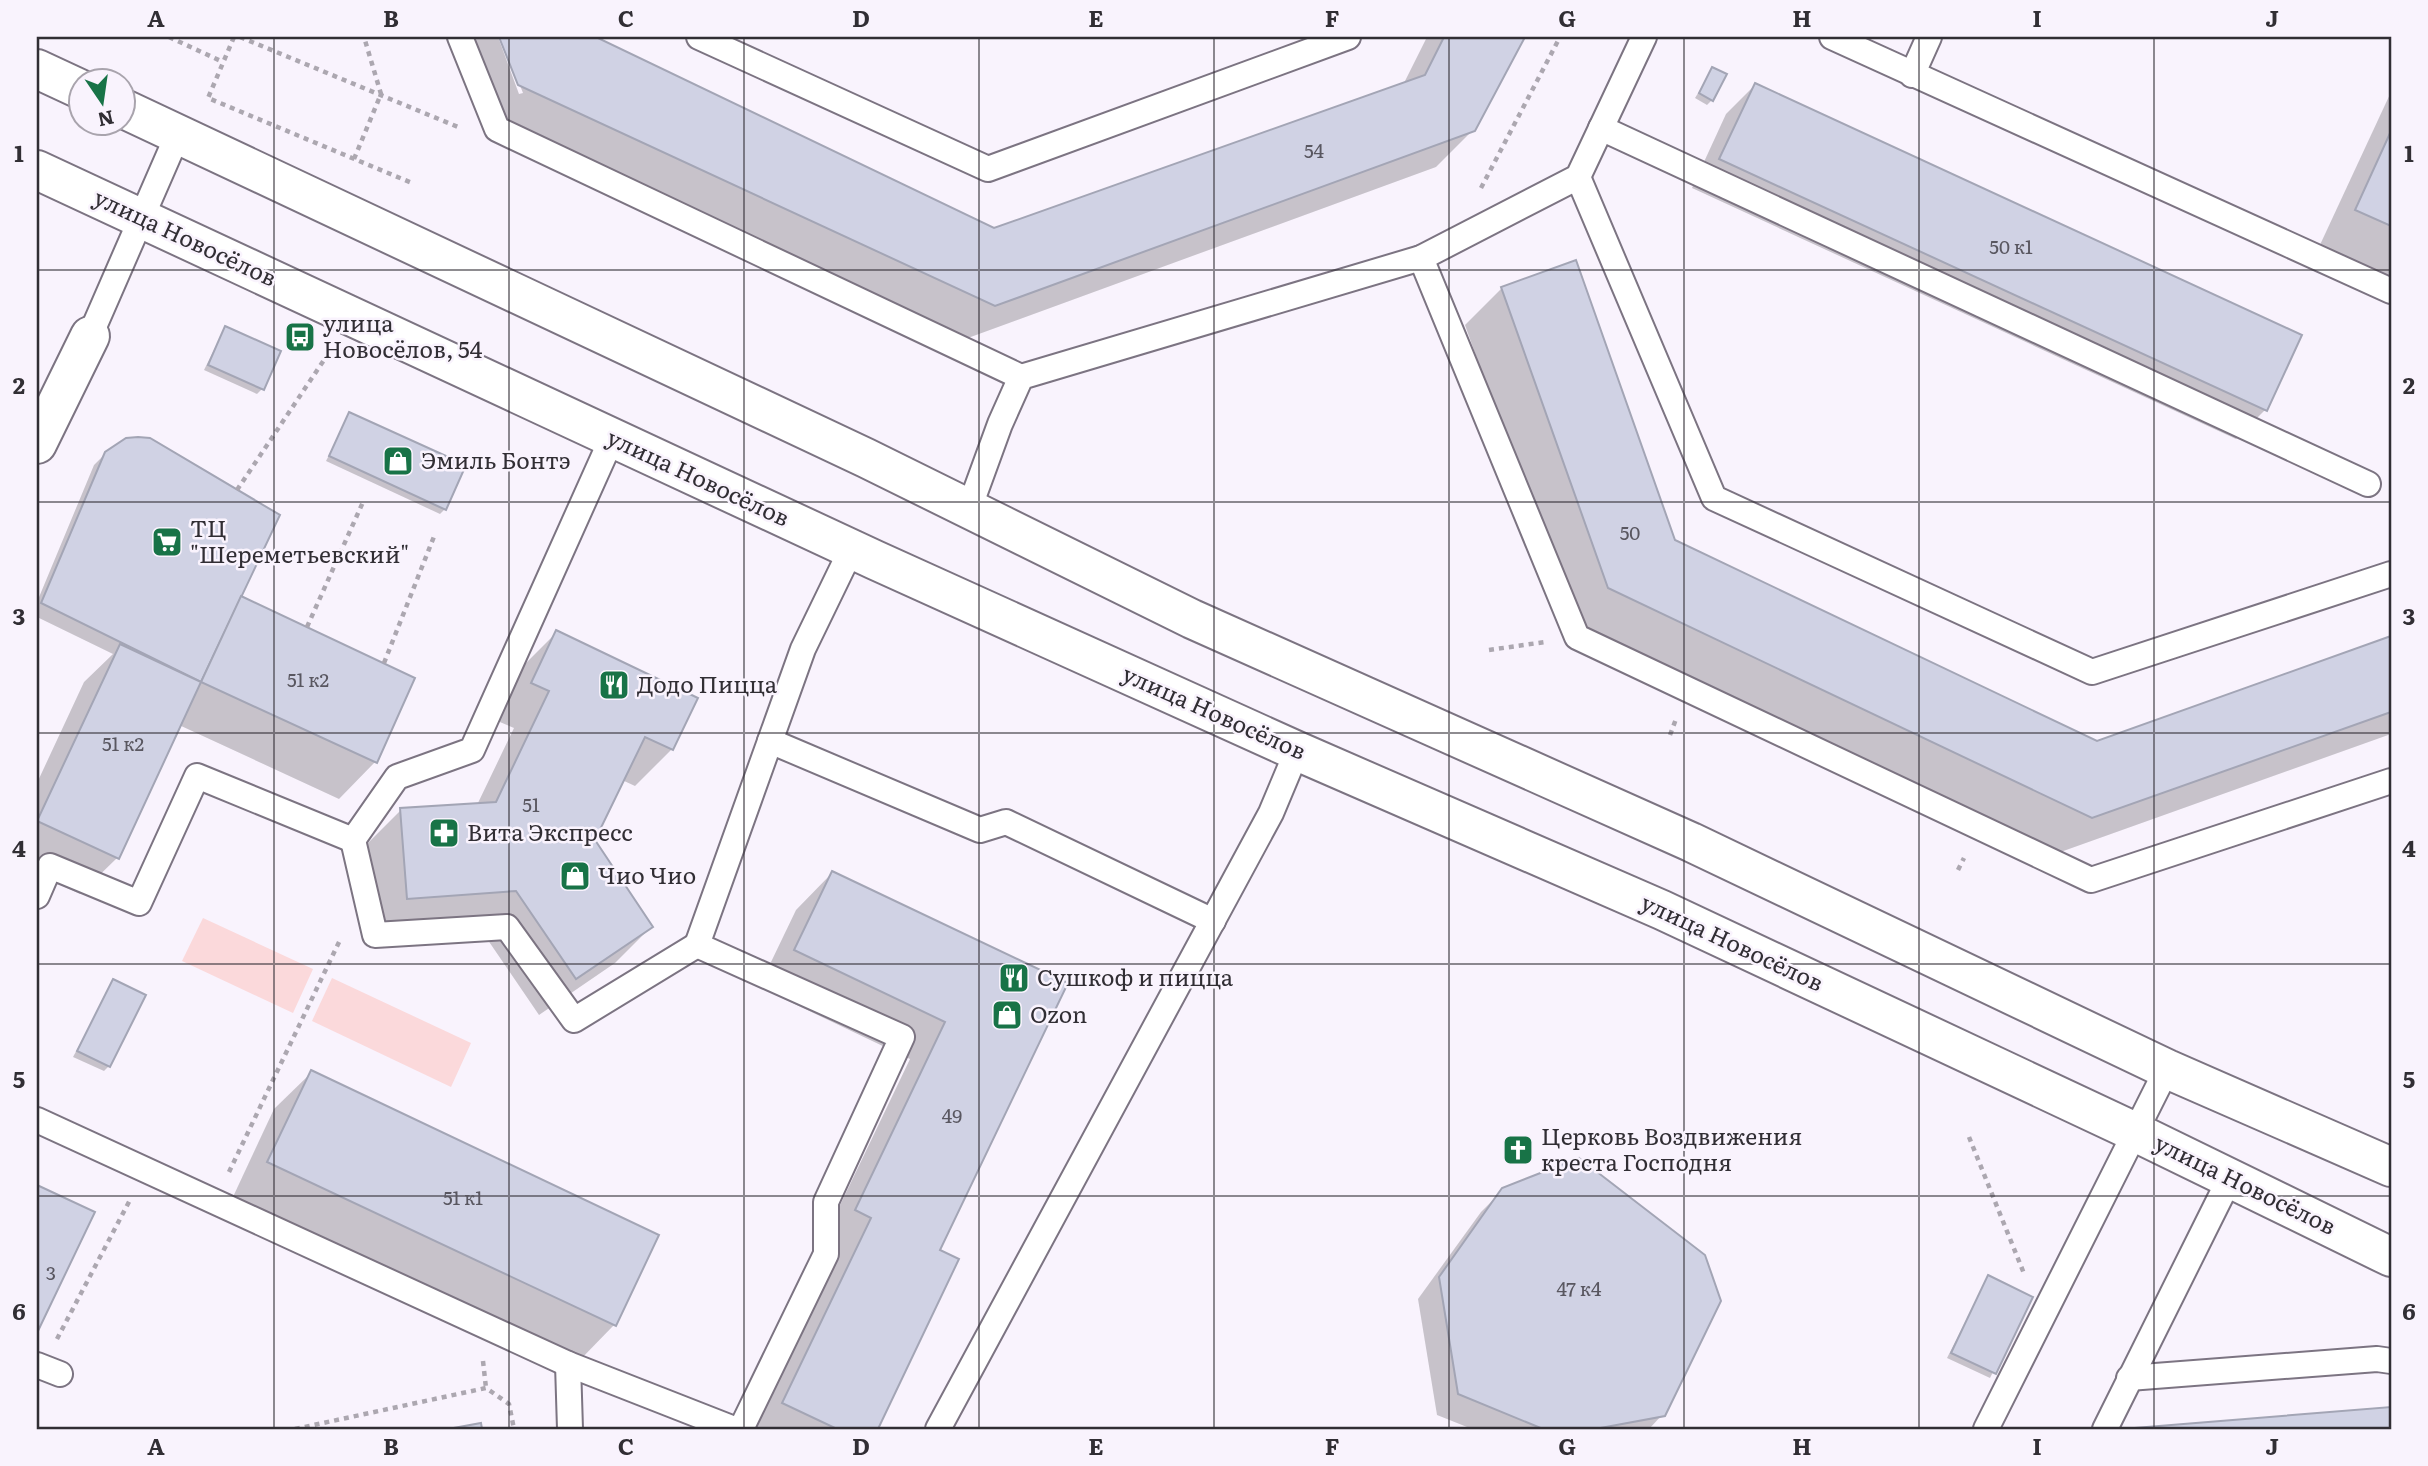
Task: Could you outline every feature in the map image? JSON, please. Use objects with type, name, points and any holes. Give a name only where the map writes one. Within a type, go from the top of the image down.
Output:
[{"type":"main road","points":[[37,69],[66,82]]},
{"type":"main road","points":[[136,114],[969,509],[1192,618],[1690,842],[2167,1069],[2391,1167]]},
{"type":"main road","name":"улица Новосёлов","points":[[37,170],[612,438],[1297,751],[1662,910],[2135,1132],[2391,1256]]},
{"type":"main road","points":[[37,444],[90,336]]},
{"type":"lane","points":[[460,37],[497,129],[1021,377],[1421,258],[1578,177],[1644,37]]},
{"type":"lane","points":[[699,37],[988,169],[1348,37]]},
{"type":"lane","points":[[1832,37],[2391,291]]},
{"type":"lane","points":[[1912,75],[1928,37]]},
{"type":"lane","points":[[1601,128],[2368,484]]},
{"type":"lane","points":[[90,336],[139,217],[178,134]]},
{"type":"lane","points":[[1578,177],[1714,498],[2092,672],[2391,574]]},
{"type":"lane","points":[[1421,258],[1577,637],[2091,880],[2391,781]]},
{"type":"lane","points":[[969,509],[1000,424],[1021,377]]},
{"type":"lane","points":[[612,438],[472,750],[397,777],[353,840],[375,934],[507,927],[574,1020],[697,945],[803,649],[852,548]]},
{"type":"lane","points":[[770,741],[980,830],[1006,822],[1213,921]]},
{"type":"lane","points":[[938,1429],[1271,813],[1297,751]]},
{"type":"lane","points":[[37,896],[50,866],[139,902],[197,776],[353,840]]},
{"type":"lane","points":[[697,945],[902,1037],[825,1202],[825,1254],[741,1429]]},
{"type":"lane","points":[[1986,1429],[2167,1069]]},
{"type":"lane","points":[[37,1120],[568,1364],[734,1429]]},
{"type":"lane","points":[[2105,1429],[2230,1178]]},
{"type":"lane","points":[[2129,1378],[2377,1359],[2391,1361]]},
{"type":"lane","points":[[568,1364],[570,1429]]},
{"type":"path","points":[[169,37],[223,62]]},
{"type":"path","points":[[234,37],[208,98],[412,183]]},
{"type":"path","points":[[240,37],[440,120]]},
{"type":"path","points":[[354,159],[381,94],[364,37]]},
{"type":"path","points":[[1478,194],[1560,37]]},
{"type":"path","points":[[237,490],[332,349]]},
{"type":"path","points":[[307,627],[363,502]]},
{"type":"path","points":[[384,663],[435,534]]},
{"type":"path","points":[[1489,650],[1577,637]]},
{"type":"path","points":[[215,1202],[365,889]]},
{"type":"path","points":[[1969,1137],[2042,1318]]},
{"type":"path","points":[[46,1369],[146,1170]]},
{"type":"path","points":[[295,1429],[486,1388],[509,1404],[514,1429]]},
{"type":"shaded area","points":[[203,918],[313,969],[293,1013],[182,961]]},
{"type":"shaded area","points":[[332,978],[471,1043],[451,1087],[312,1021]]},
{"type":"building","points":[[499,37],[596,37],[994,228],[1425,75],[1444,37],[1525,37],[1475,131],[995,306],[518,85]]},
{"type":"building","points":[[1712,67],[1727,74],[1713,101],[1699,93]]},
{"type":"building","points":[[1755,83],[2302,335],[2267,411],[1719,159]]},
{"type":"building","points":[[2391,131],[2391,226],[2355,210]]},
{"type":"building","points":[[1576,260],[1675,540],[2097,741],[2391,636],[2391,712],[2092,818],[1608,588],[1501,287]]},
{"type":"building","points":[[225,326],[281,351],[264,390],[208,365]]},
{"type":"building","name":"Эмиль Бонтэ","points":[[349,412],[466,465],[446,510],[329,456]]},
{"type":"building","name":"ТЦ \"Шереметьевский\"","points":[[126,438],[150,438],[280,515],[201,682],[41,603],[105,452]]},
{"type":"building","points":[[241,596],[415,678],[377,763],[201,682]]},
{"type":"building","points":[[556,630],[698,698],[673,750],[645,737],[595,840],[653,927],[576,979],[516,891],[407,899],[400,808],[496,802],[549,691],[531,683]]},
{"type":"building","points":[[120,644],[201,682],[119,859],[37,821]]},
{"type":"building","points":[[832,871],[1068,983],[940,1250],[959,1259],[878,1429],[837,1429],[782,1403],[871,1218],[855,1210],[945,1022],[794,950]]},
{"type":"building","points":[[113,979],[146,995],[110,1067],[77,1051]]},
{"type":"building","points":[[311,1070],[659,1235],[616,1326],[267,1162]]},
{"type":"building","points":[[1579,1158],[1705,1255],[1721,1301],[1665,1416],[1595,1429],[1543,1429],[1458,1394],[1439,1277],[1502,1188]]},
{"type":"building","points":[[37,1185],[95,1212],[37,1333]]},
{"type":"building","points":[[1988,1275],[2033,1297],[1996,1374],[1951,1353]]},
{"type":"building","points":[[2391,1407],[2391,1429],[2122,1429]]},
{"type":"building","points":[[481,1423],[482,1429],[448,1429]]},
{"type":"place","name":"улица Новосёлов, 54","points":[[300,337]]},
{"type":"place","name":"Эмиль Бонтэ","points":[[398,461]]},
{"type":"place","name":"ТЦ \"Шереметьевский\"","points":[[167,542]]},
{"type":"place","name":"Додо Пицца","points":[[614,685]]},
{"type":"place","name":"Вита Экспресс","points":[[444,833]]},
{"type":"place","name":"Чио Чио","points":[[575,876]]},
{"type":"place","name":"Сушкоф и пицца","points":[[1014,978]]},
{"type":"place","name":"Ozon","points":[[1007,1015]]},
{"type":"place","name":"Церковь Воздвижения креста Господня","points":[[1518,1150]]}]
